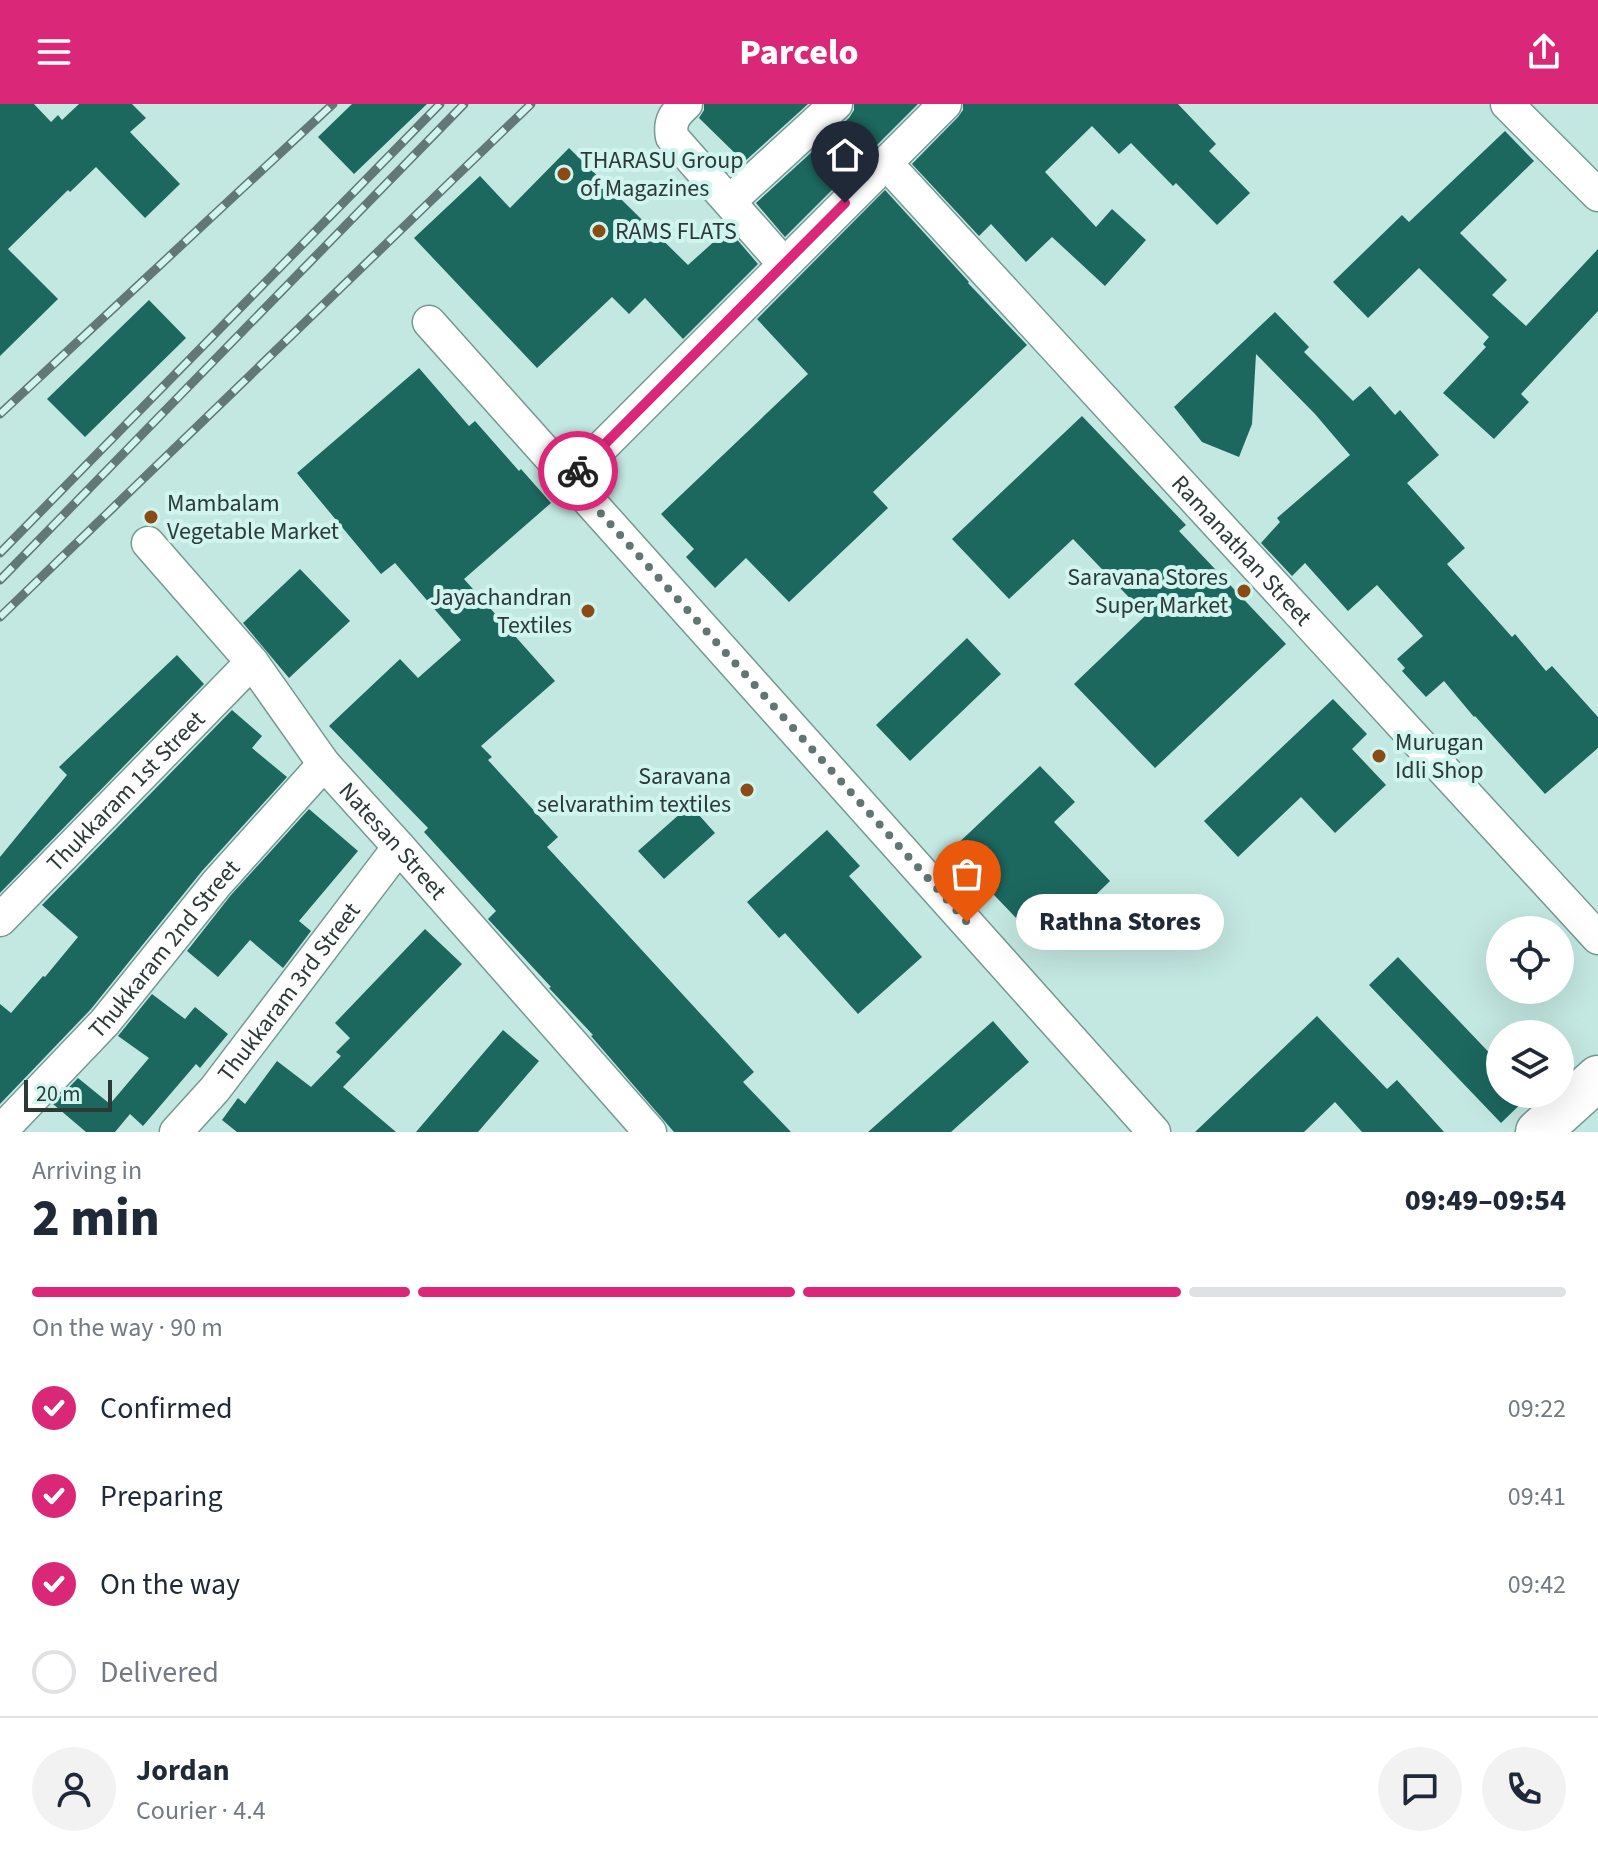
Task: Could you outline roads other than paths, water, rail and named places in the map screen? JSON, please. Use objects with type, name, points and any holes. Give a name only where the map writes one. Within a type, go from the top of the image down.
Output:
[{"type":"street","points":[[686,104],[672,120],[672,137],[784,264]]},
{"type":"street","points":[[730,201],[836,104]]},
{"type":"street","points":[[570,479],[945,104]]},
{"type":"street","points":[[1507,104],[1598,195]]},
{"type":"street","name":"Ramanathan Street","points":[[886,163],[1598,938]]},
{"type":"street","points":[[429,322],[1154,1132]]},
{"type":"street","name":"Natesan Street","points":[[148,543],[252,662],[324,764],[650,1132]]},
{"type":"street","name":"Thukkaram 1st Street","points":[[0,920],[252,662]]},
{"type":"street","name":"Thukkaram 2nd Street","points":[[0,1132],[105,1022],[217,883],[324,764]]},
{"type":"street","name":"Thukkaram 3rd Street","points":[[176,1132],[215,1089],[399,847]]},
{"type":"street","points":[[1538,1132],[1598,1078]]},
{"type":"street","points":[[1583,1132],[1598,1119]]},
{"type":"railway","points":[[0,414],[333,104]]},
{"type":"railway","points":[[0,553],[440,104]]},
{"type":"railway","points":[[0,580],[464,104]]},
{"type":"railway","points":[[0,617],[531,104]]},
{"type":"place","name":"THARASU Group of Magazines","points":[[564,174]]},
{"type":"place","name":"RAMS FLATS","points":[[599,231]]},
{"type":"place","name":"Mambalam Vegetable Market","points":[[151,517]]},
{"type":"place","name":"Saravana Stores Super Market","points":[[1244,591]]},
{"type":"place","name":"Jayachandran Textiles","points":[[588,611]]},
{"type":"place","name":"Murugan Idli Shop","points":[[1379,756]]},
{"type":"place","name":"Saravana selvarathim textiles","points":[[747,790]]},
{"type":"place","name":"Rathna Stores","points":[[967,922]]}]
